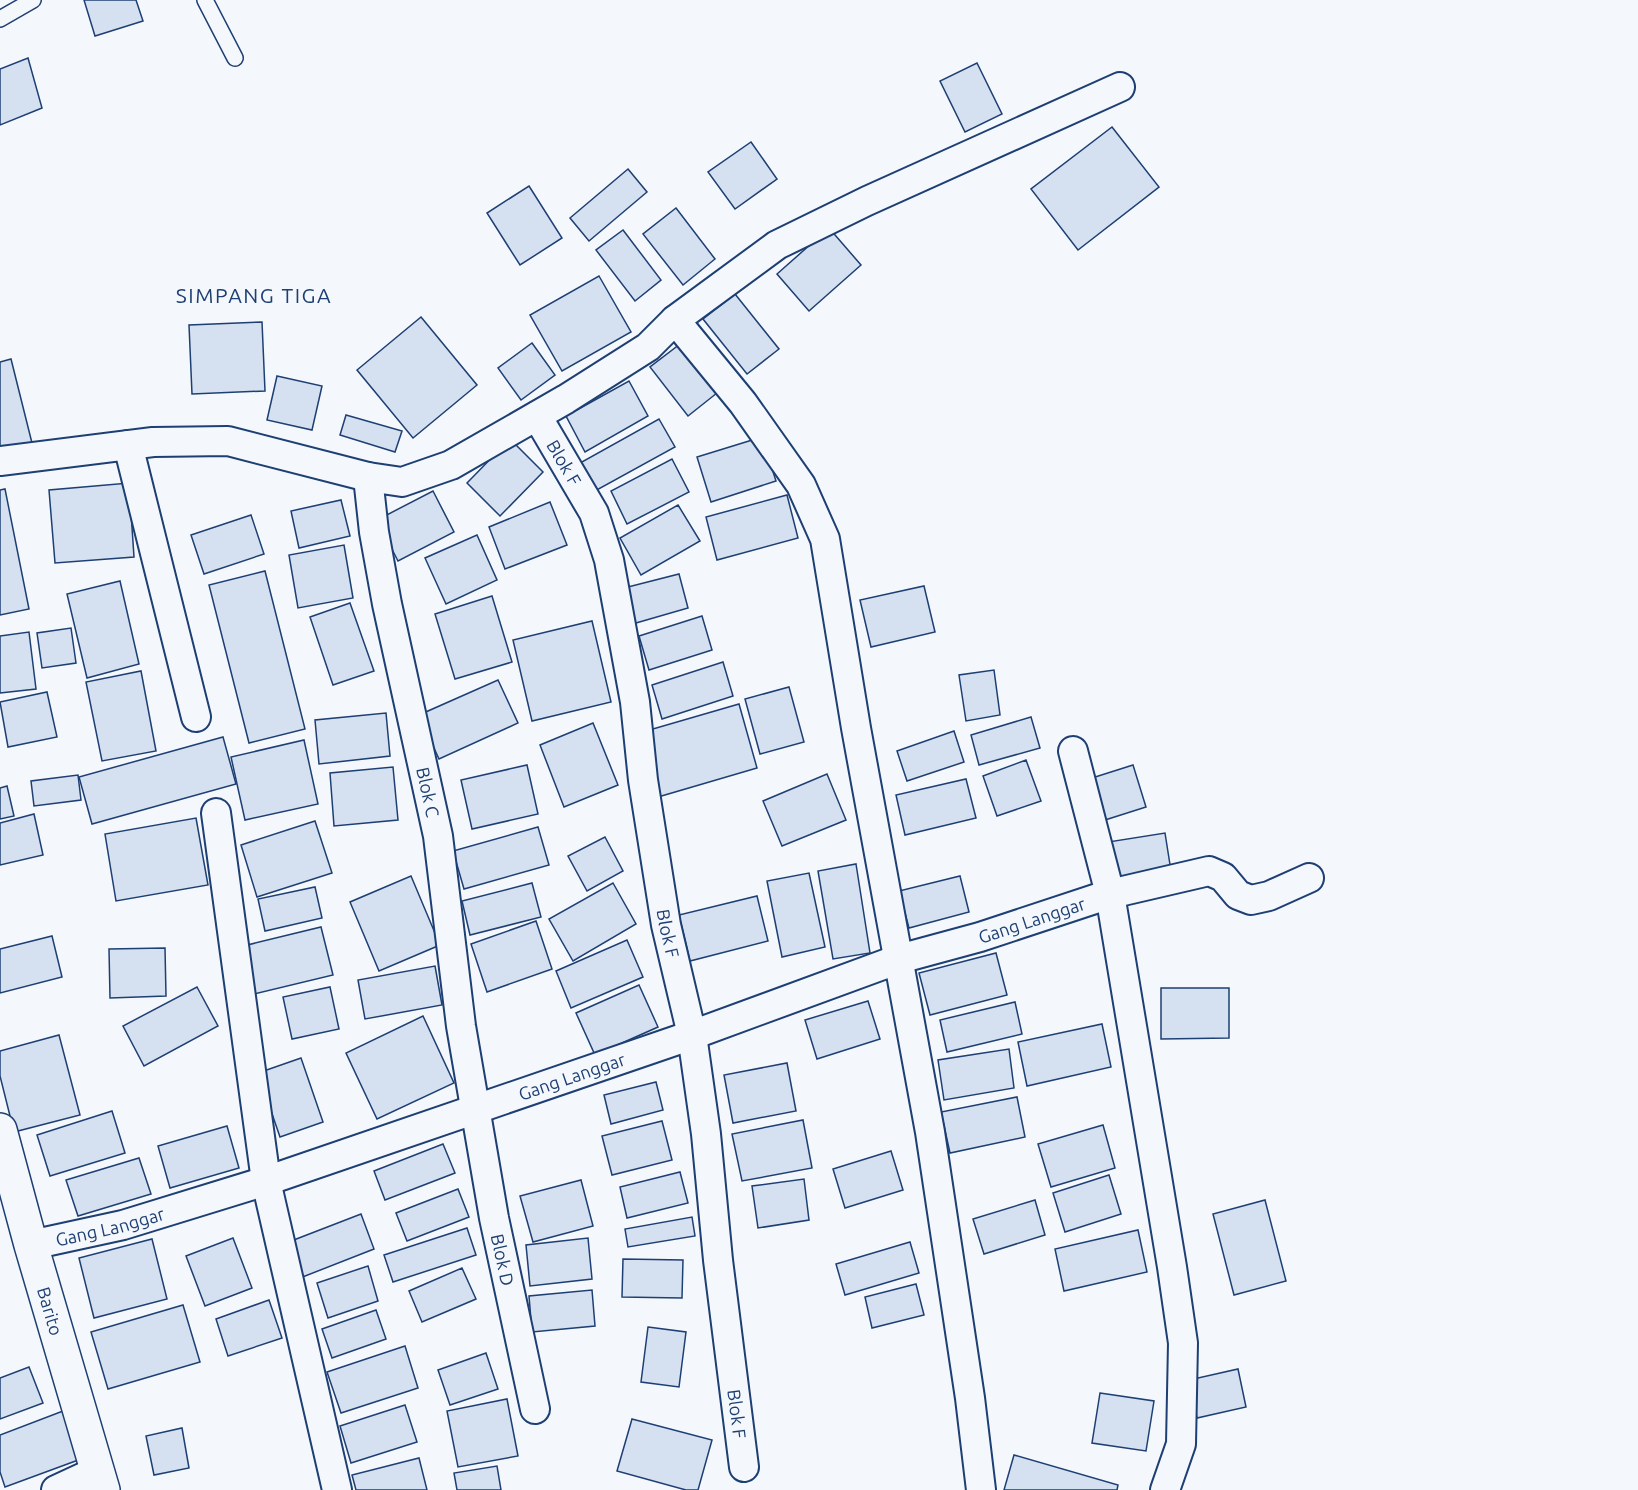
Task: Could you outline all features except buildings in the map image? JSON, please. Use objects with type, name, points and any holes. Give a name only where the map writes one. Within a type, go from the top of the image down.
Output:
[{"type":"street","points":[[0,461],[153,442],[228,441],[368,477],[402,482],[451,465],[537,416],[648,347],[675,320],[777,245],[867,201],[1120,87]]},
{"type":"street","points":[[675,320],[743,403],[801,485],[825,540],[856,728],[930,1132],[970,1398],[981,1490]]},
{"type":"street","name":"Blok F","points":[[537,416],[594,513],[609,560],[635,702],[644,780],[666,925],[692,1035],[706,1134],[718,1260],[744,1467]]},
{"type":"street","points":[[128,446],[196,717]]},
{"type":"street","name":"Blok C","points":[[368,477],[374,532],[387,604],[438,836],[454,973],[475,1109]]},
{"type":"street","points":[[1073,751],[1110,894],[1183,1343],[1180,1444],[1165,1490]]},
{"type":"street","points":[[216,813],[266,1181],[337,1490]]},
{"type":"street","name":"Gang Langgar","points":[[31,1245],[123,1225],[266,1181],[692,1035],[899,959],[980,937],[1110,894],[1209,871],[1223,877],[1238,895],[1251,900],[1269,896],[1309,878]]},
{"type":"street","name":"Blok D","points":[[475,1109],[494,1218],[535,1409]]},
{"type":"street","name":"Barito","points":[[2,1146],[100,1480]]},
{"type":"street","points":[[56,1490],[100,1480]]},
{"type":"lane","points":[[0,19],[33,0]]},
{"type":"lane","points":[[205,0],[235,58]]},
{"type":"district","name":"SIMPANG TIGA","points":[[254,295]]}]
